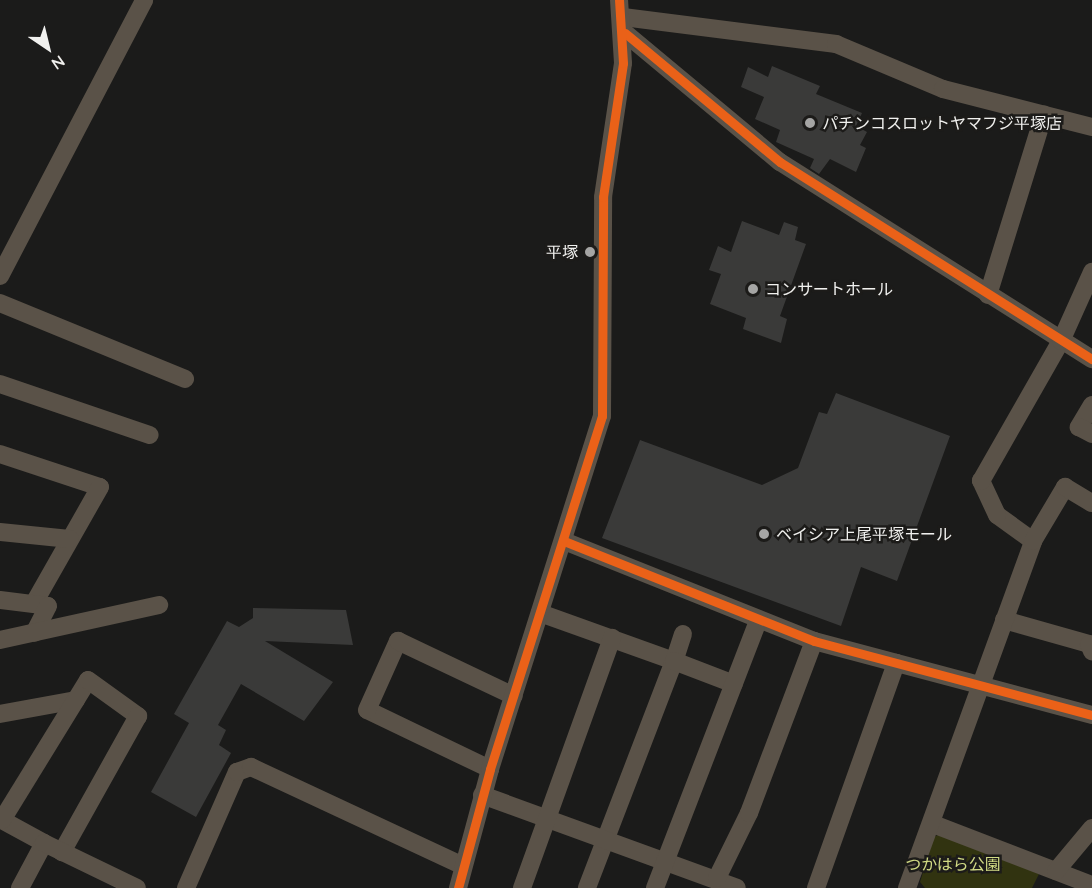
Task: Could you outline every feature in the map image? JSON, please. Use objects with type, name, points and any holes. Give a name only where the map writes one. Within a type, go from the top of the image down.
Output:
[{"type":"street","points":[[0,276],[144,0]]},
{"type":"street","points":[[622,17],[836,44],[943,89],[1092,127]]},
{"type":"street","points":[[622,17],[780,162],[1092,360]]},
{"type":"street","points":[[458,888],[490,768],[602,416],[603,197],[622,17]]},
{"type":"street","points":[[988,295],[1044,114]]},
{"type":"street","points":[[1033,541],[997,515],[981,481],[1061,341],[1092,272]]},
{"type":"street","points":[[0,303],[185,379]]},
{"type":"street","points":[[0,384],[150,435]]},
{"type":"street","points":[[1092,405],[1079,427],[1092,434]]},
{"type":"street","points":[[0,454],[100,487],[34,603]]},
{"type":"street","points":[[907,888],[933,824],[980,683],[1033,541],[1065,488],[1092,503]]},
{"type":"street","points":[[0,532],[70,539]]},
{"type":"street","points":[[564,541],[814,641],[980,683],[1092,716]]},
{"type":"street","points":[[0,600],[48,606],[34,633]]},
{"type":"street","points":[[0,640],[159,605]]},
{"type":"street","points":[[540,613],[734,684]]},
{"type":"street","points":[[655,888],[759,619]]},
{"type":"street","points":[[1004,620],[1091,645]]},
{"type":"street","points":[[587,888],[683,634]]},
{"type":"street","points":[[522,888],[612,638]]},
{"type":"street","points":[[490,768],[367,710],[398,641],[514,696]]},
{"type":"street","points":[[717,878],[749,813],[814,641]]},
{"type":"street","points":[[816,888],[896,663]]},
{"type":"street","points":[[62,852],[138,716],[88,680],[1,819],[44,843],[62,852],[137,888]]},
{"type":"street","points":[[0,714],[76,700]]},
{"type":"street","points":[[186,888],[237,772],[251,767],[463,866]]},
{"type":"street","points":[[482,795],[604,840],[666,859],[737,888]]},
{"type":"street","points":[[933,824],[1092,885]]},
{"type":"street","points":[[1056,871],[1092,828]]},
{"type":"street","points":[[20,888],[44,843]]},
{"type":"green space","name":"つかはら公園","points":[[942,833],[1039,874],[1032,888],[925,888],[920,882],[934,837]]},
{"type":"building","name":"パチンコスロットヤマフジ平塚店","points":[[772,66],[820,86],[816,94],[862,113],[856,126],[867,132],[860,145],[866,148],[856,172],[830,159],[819,174],[810,168],[814,159],[776,142],[780,130],[755,119],[764,97],[741,87],[748,67],[768,77]]},
{"type":"building","name":"コンサートホール","points":[[742,221],[779,235],[784,222],[798,227],[795,240],[806,244],[780,316],[787,319],[781,343],[743,329],[746,318],[710,304],[721,274],[709,270],[718,246],[731,252]]},
{"type":"building","points":[[836,393],[950,436],[897,581],[861,567],[841,626],[602,538],[640,440],[762,485],[798,468],[819,412],[827,414]]},
{"type":"building","points":[[253,608],[346,610],[353,645],[265,641],[333,682],[304,721],[241,684],[218,725],[226,730],[219,745],[231,753],[196,817],[151,792],[189,723],[174,714],[227,621],[239,627],[253,618]]},
{"type":"cycle path","points":[[458,888],[490,769],[602,416],[603,197],[623,63],[619,0]]},
{"type":"cycle path","points":[[625,33],[780,162],[1092,359]]},
{"type":"cycle path","points":[[564,541],[814,641],[1092,715]]},
{"type":"place","name":"パチンコスロットヤマフジ平塚店","points":[[810,123]]},
{"type":"place","name":"平塚","points":[[590,252]]},
{"type":"place","name":"コンサートホール","points":[[753,289]]},
{"type":"place","name":"ベイシア上尾平塚モール","points":[[764,534]]}]
